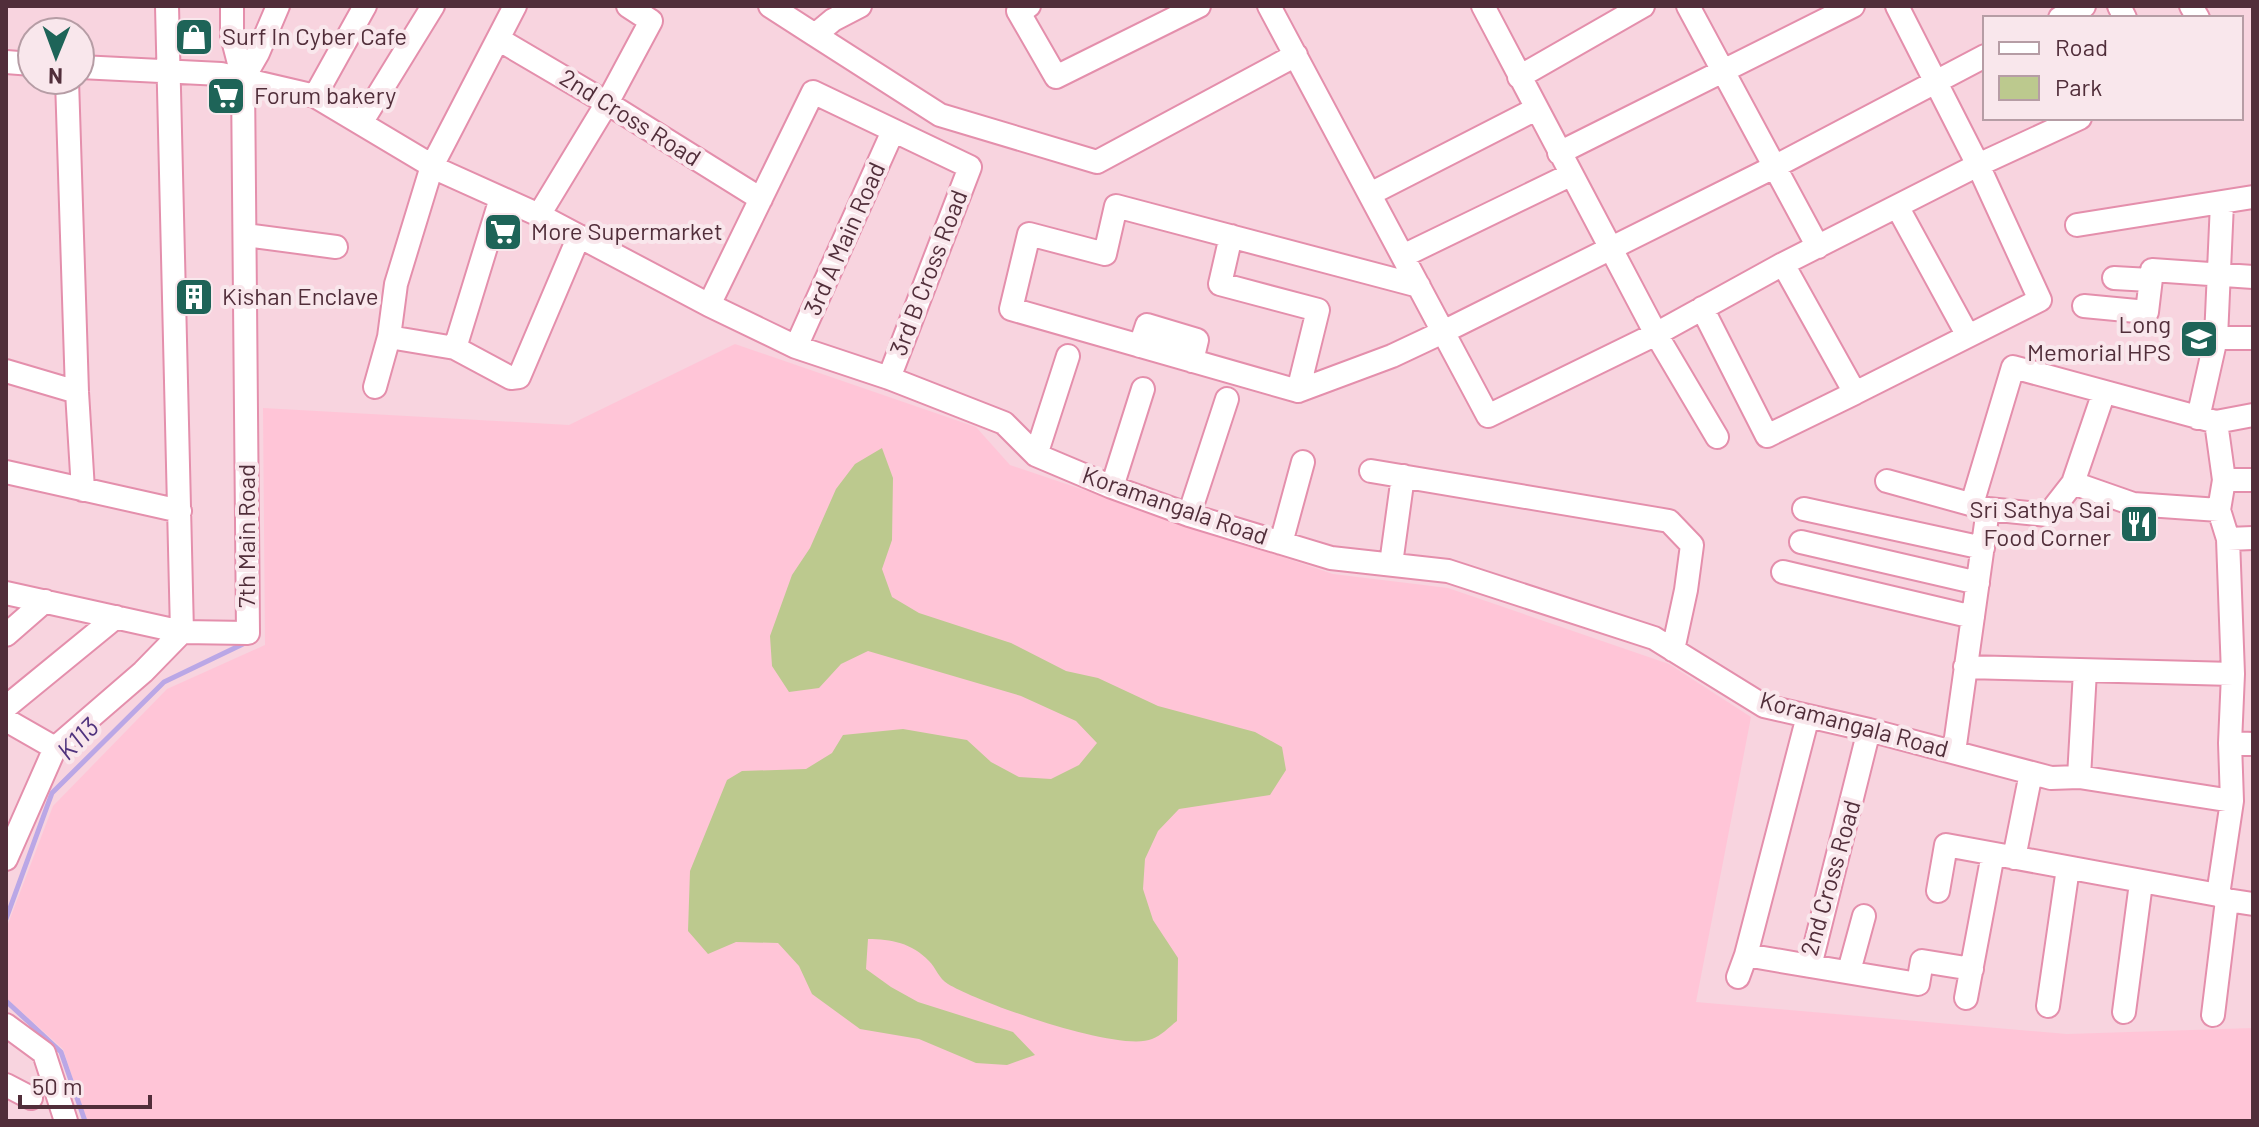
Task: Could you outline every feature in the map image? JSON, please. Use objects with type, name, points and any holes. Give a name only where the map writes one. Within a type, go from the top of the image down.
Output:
[{"type":"street","points":[[6,859],[55,748],[143,672],[182,632],[167,6]]},
{"type":"street","name":"7th Main Road","points":[[182,632],[248,633],[243,79],[232,36],[232,6]]},
{"type":"street","points":[[243,79],[278,6]]},
{"type":"street","points":[[315,96],[365,6]]},
{"type":"street","points":[[361,123],[433,6]]},
{"type":"street","points":[[375,387],[389,337],[396,284],[432,166],[515,6]]},
{"type":"street","points":[[770,6],[940,115],[1097,162],[1296,55]]},
{"type":"street","points":[[815,35],[833,20],[860,6]]},
{"type":"street","points":[[1029,6],[1018,11],[1056,77],[1199,6]]},
{"type":"street","points":[[1269,6],[1488,416],[1656,334],[1783,264],[1978,165],[2076,120]]},
{"type":"street","points":[[1483,6],[1609,249],[1717,437]]},
{"type":"street","points":[[1519,77],[1643,6]]},
{"type":"street","points":[[1688,6],[1818,247]]},
{"type":"street","points":[[1559,153],[1853,6]]},
{"type":"street","points":[[1702,308],[1767,436],[2040,300],[1978,165],[1897,6]]},
{"type":"street","points":[[2064,16],[2084,6]]},
{"type":"street","points":[[539,215],[607,103],[636,10]]},
{"type":"street","name":"2nd Cross Road","points":[[498,39],[761,199]]},
{"type":"street","points":[[1419,286],[1116,206],[1105,254],[1029,234],[1011,309],[1298,391],[1392,356],[1443,332],[1774,167],[1983,57]]},
{"type":"street","name":"Koramangala Road","points":[[96,68],[221,74],[315,96],[432,166],[539,215],[796,347],[889,378],[1004,423],[1036,455],[1189,515],[1331,558],[1448,571],[1654,638],[1764,706],[2051,778],[2079,777],[2232,801]]},
{"type":"street","points":[[709,305],[813,92],[893,131]]},
{"type":"street","points":[[68,96],[83,490]]},
{"type":"street","points":[[1370,194],[1536,109]]},
{"type":"street","name":"3rd B Cross Road","points":[[889,378],[970,167],[893,131]]},
{"type":"street","name":"3rd A Main Road","points":[[796,347],[893,131]]},
{"type":"street","points":[[1403,256],[1570,175]]},
{"type":"street","points":[[2077,225],[2253,197]]},
{"type":"street","points":[[455,348],[501,198]]},
{"type":"street","points":[[2213,1015],[2232,801],[2230,743],[2233,674],[2228,539],[2219,510],[2224,480],[2207,420],[2216,338],[2222,203]]},
{"type":"street","points":[[1898,208],[1968,336]]},
{"type":"street","points":[[245,235],[336,247]]},
{"type":"street","points":[[389,337],[455,348],[511,378],[519,377],[579,236]]},
{"type":"street","points":[[1231,236],[1220,284],[1318,310],[1298,391]]},
{"type":"street","points":[[1783,264],[1855,393]]},
{"type":"street","points":[[2084,306],[2147,312],[2152,270],[2253,277]]},
{"type":"street","points":[[2114,278],[2150,280]]},
{"type":"street","points":[[2216,338],[2253,338]]},
{"type":"street","points":[[1036,455],[1068,356]]},
{"type":"street","points":[[1954,752],[1983,548],[1980,506],[2013,367],[2207,420],[2253,415]]},
{"type":"street","points":[[6,371],[77,392]]},
{"type":"street","points":[[1112,487],[1143,389]]},
{"type":"street","points":[[1887,481],[1980,506],[2048,515],[2073,483],[2104,392]]},
{"type":"street","points":[[1189,515],[1227,399]]},
{"type":"street","points":[[1281,543],[1303,462]]},
{"type":"street","points":[[1371,471],[1669,521],[1692,545],[1673,650]]},
{"type":"street","points":[[6,472],[180,511]]},
{"type":"street","points":[[1391,564],[1403,476]]},
{"type":"street","points":[[2224,480],[2253,480]]},
{"type":"street","points":[[2073,483],[2133,504],[2219,510]]},
{"type":"street","points":[[1804,509],[1983,548]]},
{"type":"street","points":[[2228,539],[2253,538]]},
{"type":"street","points":[[1801,542],[1978,583]]},
{"type":"street","points":[[1783,572],[1973,617]]},
{"type":"street","points":[[6,593],[182,632]]},
{"type":"street","points":[[6,635],[45,601]]},
{"type":"street","points":[[6,707],[116,617]]},
{"type":"street","points":[[1965,667],[2233,674]]},
{"type":"street","points":[[2079,777],[2085,671]]},
{"type":"street","points":[[1738,977],[1808,716]]},
{"type":"street","points":[[6,720],[55,748]]},
{"type":"street","name":"2nd Cross Road","points":[[1746,955],[1810,966],[1869,730]]},
{"type":"street","points":[[2230,743],[2253,744]]},
{"type":"street","points":[[1966,998],[2003,856],[2031,773]]},
{"type":"street","points":[[1938,891],[1946,845],[2253,904]]},
{"type":"street","points":[[2048,1006],[2068,868]]},
{"type":"street","points":[[2124,1012],[2141,883]]},
{"type":"street","points":[[1849,971],[1864,916]]},
{"type":"street","points":[[1810,966],[1918,984],[1922,961],[1972,969]]},
{"type":"street","points":[[6,1025],[44,1053],[66,1121]]},
{"type":"street","points":[[6,1085],[31,1098]]},
{"type":"shaded area","points":[[735,344],[976,427],[1010,465],[1333,574],[1448,588],[1669,664],[1751,717],[1696,1002],[2067,1034],[2253,1028],[2253,1121],[87,1121],[63,1049],[6,998],[6,929],[53,806],[167,689],[265,645],[263,408],[569,425]]},
{"type":"green space","points":[[882,448],[893,478],[892,540],[882,569],[892,597],[919,613],[1011,643],[1066,671],[1098,678],[1158,706],[1255,732],[1282,747],[1286,770],[1270,795],[1179,809],[1158,831],[1145,859],[1143,889],[1153,920],[1178,958],[1177,1021],[1155,1038],[1135,1041],[1082,1033],[988,1003],[948,984],[929,961],[908,946],[868,939],[866,969],[891,987],[918,1002],[1013,1032],[1035,1055],[1007,1065],[976,1063],[919,1039],[860,1029],[812,994],[799,966],[778,943],[736,942],[708,954],[688,931],[690,871],[727,780],[742,771],[806,769],[832,753],[843,735],[903,729],[967,740],[991,762],[1019,777],[1051,779],[1079,765],[1097,743],[1076,721],[1021,696],[868,651],[841,664],[819,688],[789,692],[772,666],[770,636],[792,575],[810,548],[836,489],[855,464]]},
{"type":"waterway","name":"K113","points":[[6,919],[52,793],[164,682],[243,644]]},
{"type":"waterway","name":"K113","points":[[6,1001],[61,1052],[85,1121]]},
{"type":"place","name":"Surf In Cyber Cafe","points":[[194,37]]},
{"type":"place","name":"Forum bakery","points":[[226,96]]},
{"type":"place","name":"More Supermarket","points":[[503,232]]},
{"type":"place","name":"Kishan Enclave","points":[[194,297]]},
{"type":"place","name":"Long Memorial HPS","points":[[2199,339]]},
{"type":"place","name":"Sri Sathya Sai Food Corner","points":[[2139,524]]}]
